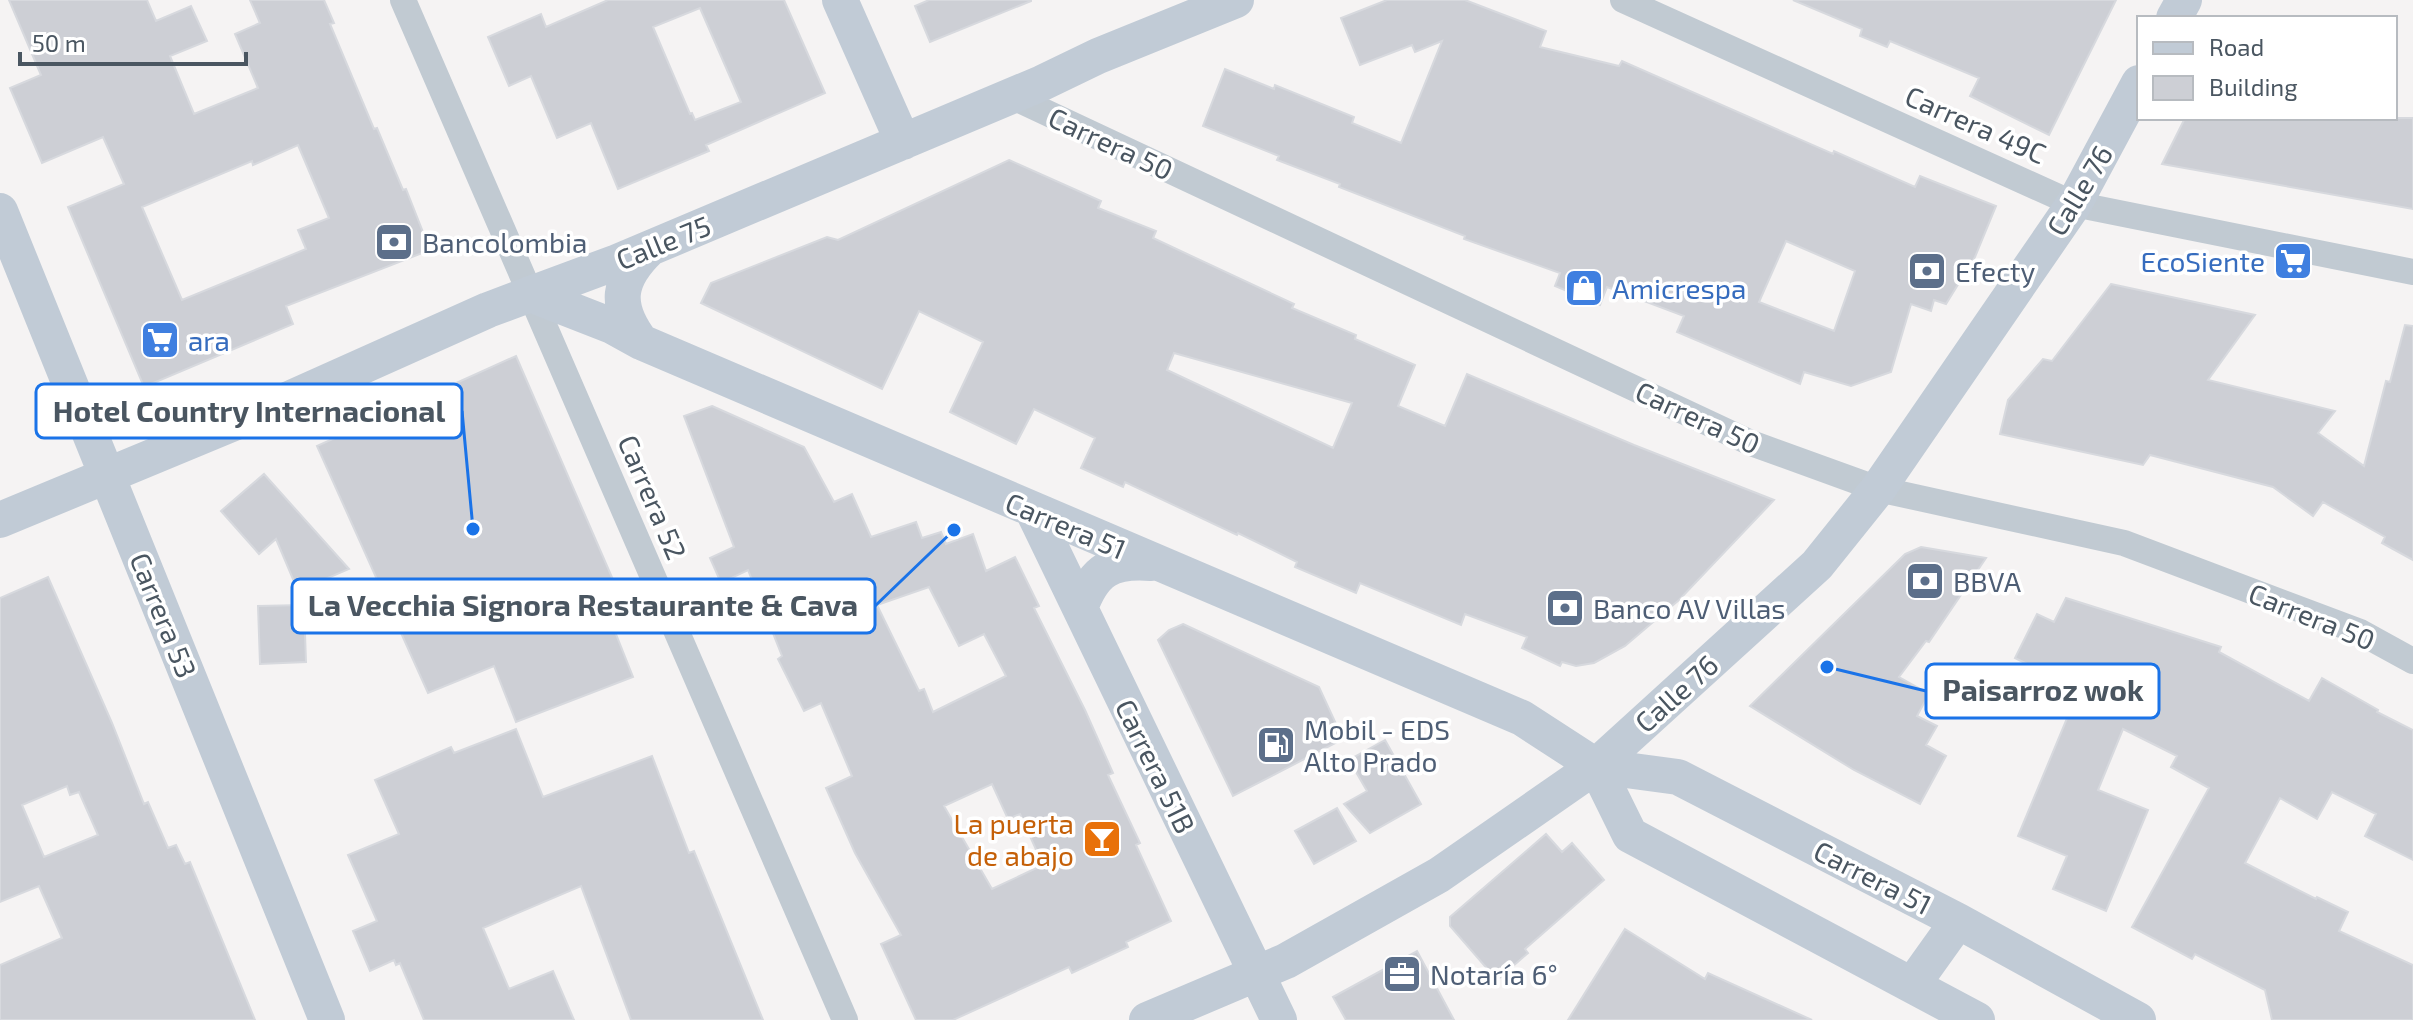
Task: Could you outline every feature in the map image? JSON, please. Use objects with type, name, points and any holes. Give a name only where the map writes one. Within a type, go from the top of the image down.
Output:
[{"type":"street","name":"Carrera 52","points":[[403,0],[845,1020]]},
{"type":"street","points":[[840,0],[903,142]]},
{"type":"street","name":"Calle 75","points":[[0,520],[260,412],[488,310],[649,249],[1236,0]]},
{"type":"street","name":"Carrera 49C","points":[[1623,0],[2074,204],[2413,272]]},
{"type":"street","name":"Calle 76","points":[[1147,1020],[1286,961],[1439,875],[1596,766],[1817,565],[1878,489],[2074,204],[2137,87]]},
{"type":"street","name":"Carrera 50","points":[[1011,96],[1751,443],[1878,489],[2124,543],[2360,632],[2413,661]]},
{"type":"street","name":"Carrera 53","points":[[0,211],[327,1020]]},
{"type":"street","points":[[641,342],[628,325],[622,304],[624,283],[633,264],[649,249]]},
{"type":"street","name":"Carrera 51","points":[[530,294],[612,326],[641,342],[1033,511],[1522,718],[1596,766],[1678,777],[1958,921],[2138,1020]]},
{"type":"street","name":"Carrera 51B","points":[[1033,511],[1279,1020]]},
{"type":"street","points":[[1080,608],[1088,587],[1104,570],[1126,561],[1157,564]]},
{"type":"street","points":[[1596,766],[1630,835],[1977,1020]]},
{"type":"street","points":[[1913,984],[1958,921]]},
{"type":"building","points":[[9,0],[147,0],[156,21],[191,6],[207,41],[170,56],[194,114],[258,88],[235,34],[260,23],[250,0],[324,0],[334,23],[330,24],[374,129],[377,128],[403,190],[406,189],[430,250],[286,306],[293,324],[144,387],[68,207],[124,184],[103,137],[42,163],[10,88],[41,75]],"holes":[[[298,145],[329,218],[298,230],[306,249],[182,300],[142,207]]]},
{"type":"building","points":[[608,0],[784,0],[825,93],[706,145],[709,151],[618,189],[591,123],[557,138],[531,76],[509,86],[488,37],[541,14],[546,27]],"holes":[[[700,8],[741,102],[695,120],[653,27]]]},
{"type":"building","points":[[929,0],[1031,1],[930,42],[915,6]]},
{"type":"building","points":[[1387,0],[1465,0],[1546,31],[1540,47],[1619,66],[1622,61],[1915,187],[1920,176],[1996,206],[1975,257],[1946,304],[1934,300],[1931,311],[1911,304],[1891,372],[1851,386],[1804,372],[1800,384],[1677,332],[1684,316],[1607,287],[1600,305],[1555,286],[1560,273],[1464,239],[1465,236],[1339,187],[1340,184],[1277,160],[1279,156],[1203,126],[1225,69],[1274,89],[1275,85],[1354,117],[1352,123],[1401,143],[1442,41],[1415,52],[1412,45],[1360,65],[1341,18]],"holes":[[[1786,241],[1855,271],[1834,331],[1759,302]]]},
{"type":"building","points":[[1793,0],[2116,0],[2049,135],[1970,96],[1979,78],[1890,41],[1887,47],[1860,36],[1862,29]]},
{"type":"building","points":[[2413,118],[2413,209],[2162,164],[2184,120]]},
{"type":"building","points":[[1009,160],[1101,201],[1098,208],[1156,231],[1153,238],[1294,304],[1292,308],[1356,335],[1355,339],[1415,365],[1398,406],[1445,426],[1467,374],[1774,500],[1679,600],[1625,646],[1594,663],[1576,666],[1562,662],[1560,666],[1522,648],[1527,637],[1465,614],[1461,625],[1360,583],[1356,593],[1295,567],[1297,562],[1238,533],[1125,482],[1123,487],[1081,468],[1095,438],[1034,409],[1016,444],[950,412],[983,342],[919,311],[882,389],[701,303],[711,283],[827,237],[838,240]],"holes":[[[1174,353],[1352,403],[1333,448],[1167,370]]]},
{"type":"building","points":[[2111,284],[2255,315],[2208,380],[2335,411],[2318,433],[2364,466],[2386,381],[2390,382],[2405,325],[2413,326],[2413,560],[2382,543],[2385,537],[2323,502],[2313,516],[2273,487],[2150,455],[2143,465],[2000,434],[2008,400],[2043,359],[2052,361]]},
{"type":"building","points":[[516,356],[627,612],[610,619],[633,677],[516,722],[494,666],[428,693],[317,446]]},
{"type":"building","points":[[712,406],[804,447],[834,502],[852,494],[871,537],[916,522],[922,538],[941,532],[946,544],[973,534],[986,571],[1015,557],[1039,606],[1034,608],[1113,773],[1108,775],[1140,843],[1136,845],[1171,921],[1126,942],[1128,947],[1072,973],[1069,967],[953,1020],[916,1020],[881,944],[901,935],[855,853],[826,788],[852,776],[821,703],[804,711],[778,659],[782,656],[748,570],[721,583],[710,558],[734,547],[684,416]],"holes":[[[929,587],[959,646],[984,634],[1006,676],[933,712],[924,689],[919,691],[877,605]],[[992,784],[1008,819],[1020,814],[1043,865],[992,889],[944,806]]]},
{"type":"building","points":[[264,474],[349,569],[298,591],[276,539],[259,554],[221,511]]},
{"type":"building","points":[[1921,547],[1986,558],[1929,642],[1926,641],[1899,677],[1929,694],[1917,716],[1937,726],[1926,745],[1946,756],[1920,804],[1854,770],[1750,706],[1905,554]]},
{"type":"building","points":[[48,577],[144,804],[148,802],[168,848],[176,845],[185,864],[190,862],[255,1020],[0,1020],[0,965],[62,938],[39,886],[0,902],[0,598]],"holes":[[[67,786],[70,795],[79,792],[98,835],[44,857],[22,805]]]},
{"type":"building","points":[[2066,598],[2221,647],[2219,652],[2309,701],[2322,678],[2413,730],[2413,860],[2365,836],[2376,814],[2332,792],[2317,819],[2280,798],[2245,863],[2348,912],[2339,931],[2413,965],[2413,1020],[2272,1020],[2265,990],[2195,954],[2192,959],[2132,927],[2209,788],[2171,767],[2177,756],[2123,729],[2098,790],[2148,810],[2106,911],[2053,889],[2067,856],[2018,836],[2073,704],[2024,679],[2031,666],[2015,658],[2037,614],[2054,622]]},
{"type":"building","points":[[304,605],[306,662],[260,664],[258,606]]},
{"type":"building","points":[[1183,624],[1319,687],[1343,739],[1233,796],[1158,640],[1169,630]]},
{"type":"building","points":[[516,729],[543,797],[652,756],[689,853],[694,851],[763,1020],[631,1020],[581,886],[483,928],[509,989],[553,971],[574,1020],[424,1020],[400,963],[396,965],[394,960],[370,971],[353,931],[377,921],[348,855],[399,834],[375,780],[451,747],[454,753]]},
{"type":"building","points":[[1385,740],[1421,804],[1370,833],[1344,804],[1367,791],[1349,760]]},
{"type":"building","points":[[1337,808],[1356,841],[1314,864],[1295,831]]},
{"type":"building","points":[[1546,834],[1562,852],[1572,843],[1604,880],[1525,949],[1528,953],[1497,980],[1450,926],[1450,917]]},
{"type":"building","points":[[1625,929],[1705,979],[1708,973],[1812,1020],[1568,1020]]},
{"type":"building","name":"Notaría 6°","points":[[1417,951],[1454,1020],[1346,1020],[1333,997]]},
{"type":"place","name":"Bancolombia","points":[[394,242]]},
{"type":"place","name":"EcoSiente","points":[[2293,261]]},
{"type":"place","name":"Efecty","points":[[1927,271]]},
{"type":"place","name":"Amicrespa","points":[[1584,288]]},
{"type":"place","name":"ara","points":[[160,340]]},
{"type":"place","name":"Hotel Country Internacional","points":[[473,529]]},
{"type":"place","name":"La Vecchia Signora Restaurante & Cava","points":[[954,530]]},
{"type":"place","name":"BBVA","points":[[1925,581]]},
{"type":"place","name":"Banco AV Villas","points":[[1565,608]]},
{"type":"place","name":"Paisarroz wok","points":[[1827,667]]},
{"type":"place","name":"Mobil - EDS Alto Prado","points":[[1276,745]]},
{"type":"place","name":"La puerta de abajo","points":[[1102,839]]},
{"type":"place","name":"Notaría 6°","points":[[1402,974]]}]
